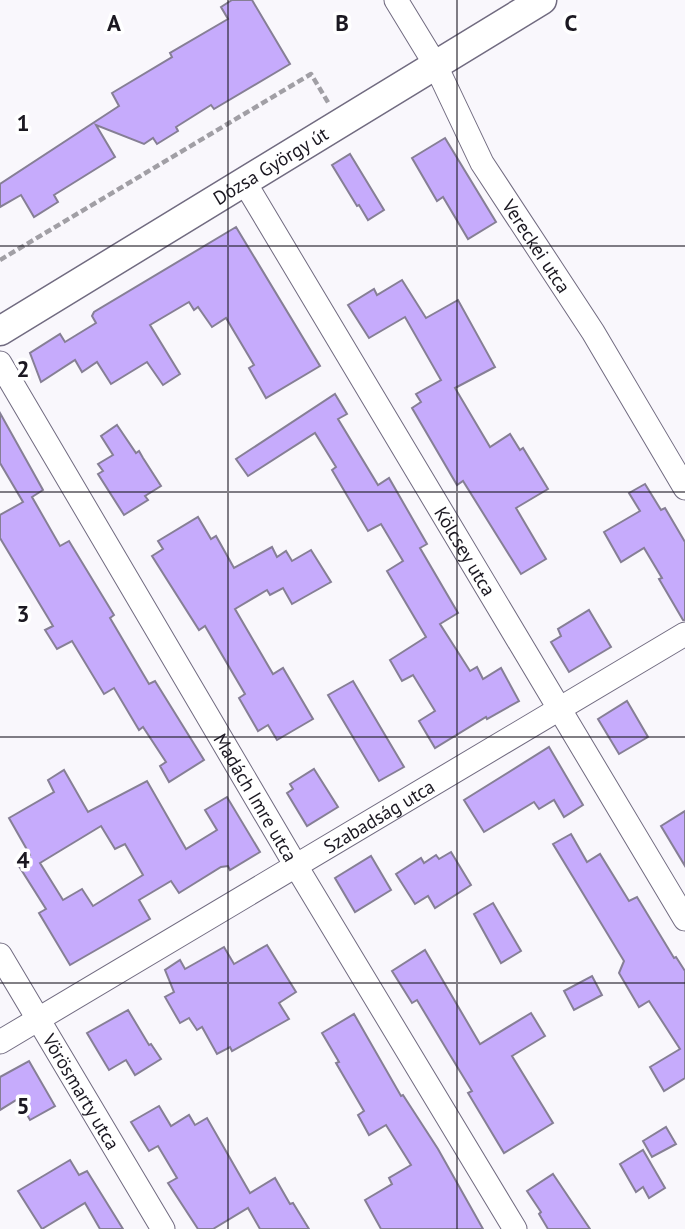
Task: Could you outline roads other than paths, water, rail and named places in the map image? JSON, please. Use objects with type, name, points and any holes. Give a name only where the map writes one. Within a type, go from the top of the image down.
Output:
[{"type":"street","name":"Vereckei utca","points":[[396,0],[436,64],[482,163],[600,343],[685,488]]},
{"type":"street","name":"Dózsa György út","points":[[0,331],[542,0]]},
{"type":"street","name":"Kölcsey utca","points":[[245,183],[685,919]]},
{"type":"street","name":"Madách Imre utca","points":[[0,363],[296,866],[515,1229]]},
{"type":"street","name":"Szabadság utca","points":[[0,1042],[685,634]]},
{"type":"street","name":"Vörösmarty utca","points":[[0,955],[163,1229]]}]
